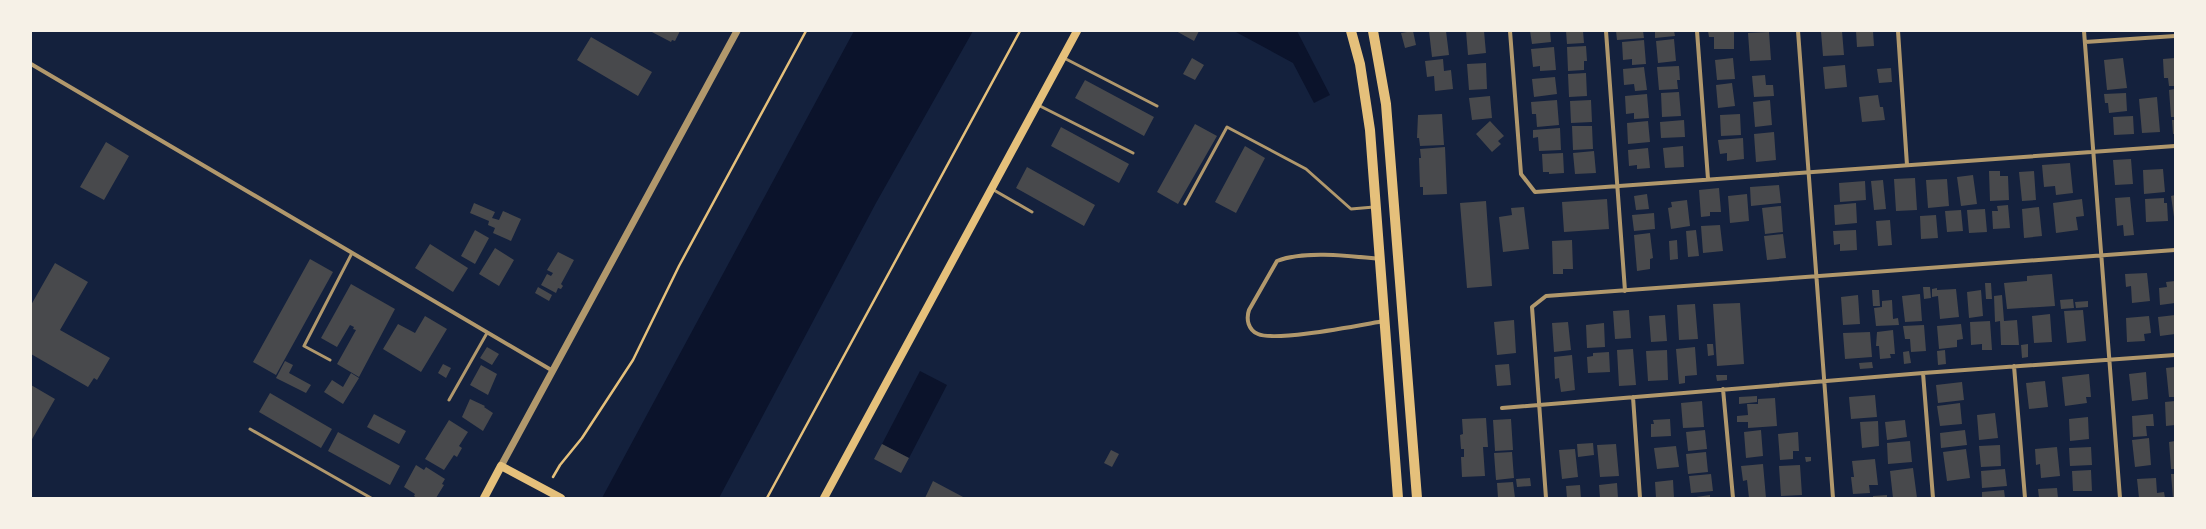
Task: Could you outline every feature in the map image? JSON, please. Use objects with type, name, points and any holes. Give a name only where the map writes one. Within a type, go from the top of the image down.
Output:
[{"type":"main road","points":[[824,498],[1076,31]]},
{"type":"main road","points":[[1351,31],[1360,64],[1370,130],[1398,498]]},
{"type":"main road","points":[[1373,31],[1386,104],[1417,498]]},
{"type":"main road","points":[[484,498],[502,466],[561,498]]},
{"type":"street","points":[[502,466],[737,31]]},
{"type":"street","points":[[1510,31],[1521,174],[1535,192],[2175,146]]},
{"type":"street","points":[[1606,31],[1625,291]]},
{"type":"street","points":[[1697,31],[1708,179]]},
{"type":"street","points":[[1798,31],[1833,498]]},
{"type":"street","points":[[1898,31],[1907,165]]},
{"type":"street","points":[[2084,31],[2120,498]]},
{"type":"street","points":[[2085,42],[2175,36]]},
{"type":"street","points":[[31,64],[553,372]]},
{"type":"street","points":[[1546,498],[1532,307],[1546,296],[2175,250]]},
{"type":"street","points":[[1380,259],[1330,255],[1290,258],[1277,261],[1249,310],[1248,319],[1251,329],[1266,336],[1302,333],[1384,321]]},
{"type":"street","points":[[1502,408],[1923,373],[2175,355]]},
{"type":"street","points":[[2014,366],[2025,498]]},
{"type":"street","points":[[1923,373],[1933,498]]},
{"type":"street","points":[[1723,389],[1732,498]]},
{"type":"street","points":[[1632,397],[1640,498]]},
{"type":"lane","points":[[1062,57],[1157,106]]},
{"type":"lane","points":[[1036,104],[1133,154]]},
{"type":"lane","points":[[1185,204],[1227,126],[1306,169],[1351,209],[1376,207]]},
{"type":"lane","points":[[990,189],[1032,212]]},
{"type":"lane","points":[[330,360],[304,346],[352,254]]},
{"type":"lane","points":[[449,400],[487,333]]},
{"type":"lane","points":[[250,429],[371,498]]},
{"type":"path","points":[[553,477],[560,465],[582,438],[633,360],[679,266],[806,31]]},
{"type":"path","points":[[767,498],[1020,31]]},
{"type":"water","points":[[854,31],[973,31],[876,203],[719,498],[602,498]]},
{"type":"water","points":[[1234,31],[1297,31],[1330,95],[1314,103],[1293,63]]},
{"type":"water","points":[[920,371],[947,385],[909,458],[882,444]]},
{"type":"building","points":[[650,31],[680,31],[675,41],[672,40],[671,42]]},
{"type":"building","points":[[1176,31],[1199,31],[1194,41]]},
{"type":"building","points":[[1413,31],[1416,45],[1405,48],[1401,33]]},
{"type":"building","points":[[1429,31],[1446,31],[1449,55],[1432,57]]},
{"type":"building","points":[[1466,31],[1484,31],[1486,53],[1468,55]]},
{"type":"building","points":[[1530,31],[1550,31],[1551,42],[1532,44]]},
{"type":"building","points":[[1566,31],[1583,31],[1584,43],[1567,44]]},
{"type":"building","points":[[1616,31],[1643,31],[1644,38],[1617,40]]},
{"type":"building","points":[[1655,31],[1674,31],[1675,36],[1655,38]]},
{"type":"building","points":[[1708,31],[1734,31],[1734,49],[1714,49],[1714,37],[1709,37]]},
{"type":"building","points":[[1842,31],[1844,55],[1823,56],[1821,32]]},
{"type":"building","points":[[1856,31],[1873,31],[1874,46],[1857,47]]},
{"type":"building","points":[[1769,32],[1771,60],[1750,61],[1748,33]]},
{"type":"building","points":[[591,37],[652,72],[638,96],[577,60]]},
{"type":"building","points":[[1674,39],[1676,61],[1658,63],[1656,41]]},
{"type":"building","points":[[1644,40],[1646,64],[1632,65],[1632,59],[1623,60],[1622,42]]},
{"type":"building","points":[[1586,46],[1587,61],[1584,61],[1584,70],[1568,71],[1567,47]]},
{"type":"building","points":[[1554,47],[1556,70],[1540,71],[1540,66],[1533,67],[1531,49]]},
{"type":"building","points":[[1192,58],[1204,65],[1195,80],[1183,74]]},
{"type":"building","points":[[1733,58],[1735,79],[1717,80],[1715,60]]},
{"type":"building","points":[[2123,58],[2127,88],[2107,90],[2104,60]]},
{"type":"building","points":[[2175,58],[2175,86],[2169,86],[2168,78],[2164,78],[2163,59]]},
{"type":"building","points":[[1443,59],[1444,71],[1451,70],[1453,89],[1435,91],[1434,76],[1427,77],[1425,61]]},
{"type":"building","points":[[1486,63],[1487,89],[1469,90],[1467,64]]},
{"type":"building","points":[[1845,65],[1847,87],[1825,89],[1823,67]]},
{"type":"building","points":[[1679,66],[1680,80],[1677,80],[1678,89],[1659,90],[1657,67]]},
{"type":"building","points":[[1644,67],[1647,90],[1635,91],[1634,84],[1624,85],[1623,69]]},
{"type":"building","points":[[1891,68],[1892,82],[1879,83],[1877,69]]},
{"type":"building","points":[[1586,73],[1587,96],[1569,97],[1568,74]]},
{"type":"building","points":[[1765,75],[1766,85],[1773,85],[1774,96],[1754,97],[1752,76]]},
{"type":"building","points":[[1555,77],[1557,94],[1534,97],[1532,79]]},
{"type":"building","points":[[1085,80],[1154,117],[1144,136],[1075,98]]},
{"type":"building","points":[[1732,83],[1735,106],[1718,108],[1716,85]]},
{"type":"building","points":[[2175,89],[2175,117],[2171,117],[2169,90]]},
{"type":"building","points":[[1679,92],[1681,116],[1662,117],[1661,93]]},
{"type":"building","points":[[2126,93],[2127,111],[2109,113],[2108,103],[2105,103],[2104,94]]},
{"type":"building","points":[[1647,94],[1649,118],[1634,119],[1634,113],[1626,114],[1625,96]]},
{"type":"building","points":[[1878,95],[1880,107],[1883,107],[1885,120],[1862,122],[1859,97]]},
{"type":"building","points":[[1490,96],[1492,118],[1472,120],[1469,98]]},
{"type":"building","points":[[2157,97],[2160,132],[2142,133],[2139,99]]},
{"type":"building","points":[[1557,100],[1559,125],[1537,127],[1536,114],[1532,114],[1531,102]]},
{"type":"building","points":[[1591,100],[1592,122],[1571,123],[1570,101]]},
{"type":"building","points":[[1770,100],[1772,125],[1755,127],[1753,102]]},
{"type":"building","points":[[1442,114],[1444,145],[1420,146],[1419,138],[1417,138],[1418,115]]},
{"type":"building","points":[[1740,114],[1741,135],[1721,136],[1720,115]]},
{"type":"building","points":[[2133,116],[2134,134],[2114,135],[2113,117]]},
{"type":"building","points":[[1684,120],[1685,137],[1661,138],[1660,122]]},
{"type":"building","points":[[2172,120],[2175,120],[2175,134],[2173,134]]},
{"type":"building","points":[[1490,121],[1504,136],[1498,141],[1501,144],[1492,152],[1476,134]]},
{"type":"building","points":[[1648,121],[1650,142],[1628,144],[1627,123]]},
{"type":"building","points":[[1195,124],[1217,136],[1178,204],[1157,192]]},
{"type":"building","points":[[1572,126],[1592,126],[1593,149],[1573,150]]},
{"type":"building","points":[[1061,127],[1129,164],[1119,183],[1051,146]]},
{"type":"building","points":[[1560,128],[1561,150],[1539,151],[1538,137],[1533,138],[1533,130]]},
{"type":"building","points":[[1774,132],[1776,160],[1756,162],[1754,134]]},
{"type":"building","points":[[1743,138],[1744,159],[1727,161],[1727,153],[1720,154],[1718,140]]},
{"type":"building","points":[[106,142],[129,156],[104,200],[80,187]]},
{"type":"building","points":[[1245,146],[1265,158],[1236,213],[1215,202]]},
{"type":"building","points":[[1683,146],[1684,167],[1665,168],[1663,148]]},
{"type":"building","points":[[1445,147],[1447,194],[1423,195],[1423,187],[1420,187],[1420,149]]},
{"type":"building","points":[[1648,148],[1650,168],[1637,169],[1637,165],[1629,166],[1628,150]]},
{"type":"building","points":[[1594,151],[1596,173],[1575,174],[1573,153]]},
{"type":"building","points":[[1563,153],[1564,173],[1549,174],[1549,172],[1543,172],[1542,154]]},
{"type":"building","points":[[2131,159],[2133,184],[2115,185],[2113,160]]},
{"type":"building","points":[[2070,163],[2073,193],[2056,195],[2055,186],[2044,187],[2042,165]]},
{"type":"building","points":[[1027,167],[1095,205],[1084,226],[1016,188]]},
{"type":"building","points":[[2163,169],[2165,192],[2144,194],[2143,170]]},
{"type":"building","points":[[1989,171],[2000,171],[2000,176],[2008,176],[2009,200],[1990,201]]},
{"type":"building","points":[[2034,171],[2036,200],[2022,201],[2019,172]]},
{"type":"building","points":[[1973,175],[1977,204],[1961,206],[1957,177]]},
{"type":"building","points":[[1915,178],[1917,210],[1896,211],[1894,179]]},
{"type":"building","points":[[1947,179],[1949,206],[1928,208],[1926,180]]},
{"type":"building","points":[[1883,180],[1886,209],[1874,210],[1871,181]]},
{"type":"building","points":[[1865,181],[1866,200],[1840,202],[1839,183]]},
{"type":"building","points":[[1779,185],[1781,203],[1751,206],[1750,187]]},
{"type":"building","points":[[1719,188],[1721,212],[1710,212],[1710,216],[1701,217],[1699,190]]},
{"type":"building","points":[[1647,194],[1649,209],[1636,210],[1634,196]]},
{"type":"building","points":[[1747,194],[1749,221],[1730,223],[1728,196]]},
{"type":"building","points":[[2175,195],[2175,217],[2174,217],[2171,196]]},
{"type":"building","points":[[2130,197],[2134,235],[2124,236],[2123,225],[2117,226],[2115,198]]},
{"type":"building","points":[[2164,198],[2164,203],[2167,203],[2168,221],[2146,222],[2145,199]]},
{"type":"building","points":[[1607,199],[1609,229],[1564,232],[1562,202]]},
{"type":"building","points":[[2082,199],[2084,216],[2076,217],[2078,230],[2056,233],[2053,203]]},
{"type":"building","points":[[1687,200],[1690,226],[1671,229],[1668,208],[1672,207],[1671,202]]},
{"type":"building","points":[[1486,201],[1492,286],[1467,288],[1460,203]]},
{"type":"building","points":[[474,203],[495,212],[492,218],[499,220],[503,211],[521,219],[511,241],[493,233],[495,228],[488,225],[489,221],[470,213]]},
{"type":"building","points":[[1856,203],[1857,223],[1835,225],[1834,205]]},
{"type":"building","points":[[2008,205],[2010,228],[1993,229],[1992,211],[1998,211],[1997,206]]},
{"type":"building","points":[[1781,206],[1783,232],[1765,234],[1762,208]]},
{"type":"building","points":[[1524,207],[1529,249],[1503,252],[1499,217],[1512,215],[1511,208]]},
{"type":"building","points":[[2039,207],[2042,236],[2024,238],[2022,209]]},
{"type":"building","points":[[1985,209],[1987,232],[1969,233],[1967,210]]},
{"type":"building","points":[[1961,210],[1963,231],[1947,232],[1945,211]]},
{"type":"building","points":[[1654,213],[1655,229],[1634,231],[1632,215]]},
{"type":"building","points":[[1936,215],[1938,238],[1921,239],[1920,216]]},
{"type":"building","points":[[1890,220],[1892,245],[1878,246],[1876,221]]},
{"type":"building","points":[[1720,225],[1723,251],[1703,253],[1701,226]]},
{"type":"building","points":[[475,230],[489,238],[475,264],[461,256]]},
{"type":"building","points":[[1696,230],[1699,256],[1688,257],[1686,231]]},
{"type":"building","points":[[1856,230],[1857,250],[1840,251],[1840,244],[1834,245],[1833,231]]},
{"type":"building","points":[[1650,233],[1653,258],[1650,259],[1650,269],[1637,271],[1634,235]]},
{"type":"building","points":[[1783,234],[1786,258],[1767,260],[1764,236]]},
{"type":"building","points":[[1572,240],[1573,269],[1563,269],[1563,274],[1553,274],[1552,241]]},
{"type":"building","points":[[1677,240],[1678,259],[1670,260],[1669,241]]},
{"type":"building","points":[[430,244],[468,268],[453,292],[415,268]]},
{"type":"building","points":[[495,248],[514,260],[499,286],[479,274]]},
{"type":"building","points":[[558,252],[574,260],[561,284],[563,286],[561,289],[558,288],[556,293],[541,285],[547,274],[551,276],[553,273],[547,270]]},
{"type":"building","points":[[310,259],[333,272],[276,375],[253,362]]},
{"type":"building","points":[[55,263],[88,282],[60,330],[110,358],[97,380],[94,378],[88,387],[31,354],[31,305]]},
{"type":"building","points":[[2147,273],[2150,301],[2132,303],[2131,286],[2126,287],[2125,274]]},
{"type":"building","points":[[2052,274],[2055,306],[2007,309],[2004,283],[2027,281],[2027,276]]},
{"type":"building","points":[[2175,281],[2175,303],[2160,305],[2159,288],[2167,287],[2166,282]]},
{"type":"building","points":[[1985,283],[1991,283],[1992,299],[1986,299]]},
{"type":"building","points":[[351,284],[395,309],[359,377],[337,364],[356,330],[353,329],[354,327],[350,325],[337,347],[321,338]]},
{"type":"building","points":[[538,287],[552,295],[549,301],[535,293]]},
{"type":"building","points":[[1923,287],[1930,287],[1931,298],[1924,299]]},
{"type":"building","points":[[1937,288],[1937,290],[1956,289],[1959,317],[1940,319],[1938,296],[1932,297],[1932,289]]},
{"type":"building","points":[[1872,290],[1879,290],[1880,306],[1873,306]]},
{"type":"building","points":[[1981,290],[1983,316],[1969,318],[1967,292]]},
{"type":"building","points":[[1920,294],[1922,321],[1905,322],[1902,296]]},
{"type":"building","points":[[1858,295],[1860,324],[1843,325],[1841,297]]},
{"type":"building","points":[[2002,295],[2004,321],[2017,320],[2019,345],[2001,345],[2000,321],[1995,322],[1994,296]]},
{"type":"building","points":[[2073,299],[2074,308],[2061,309],[2060,300]]},
{"type":"building","points":[[1892,300],[1893,319],[1898,318],[1899,325],[1876,326],[1874,308],[1882,307],[1882,301]]},
{"type":"building","points":[[2088,301],[2088,307],[2076,308],[2075,302]]},
{"type":"building","points":[[1740,303],[1744,364],[1717,366],[1713,304]]},
{"type":"building","points":[[1695,304],[1698,339],[1679,340],[1677,305]]},
{"type":"building","points":[[1629,310],[1631,338],[1615,339],[1613,311]]},
{"type":"building","points":[[2083,310],[2086,341],[2067,343],[2064,311]]},
{"type":"building","points":[[2050,314],[2052,342],[2034,343],[2032,316]]},
{"type":"building","points":[[1665,315],[1667,341],[1651,342],[1649,316]]},
{"type":"building","points":[[2175,315],[2175,334],[2160,336],[2158,317]]},
{"type":"building","points":[[425,316],[447,329],[421,372],[383,349],[398,324],[415,333]]},
{"type":"building","points":[[2149,316],[2151,333],[2144,334],[2145,341],[2127,342],[2126,318]]},
{"type":"building","points":[[1514,320],[1516,353],[1497,355],[1494,322]]},
{"type":"building","points":[[1990,321],[1992,350],[1982,350],[1982,344],[1971,345],[1970,322]]},
{"type":"building","points":[[1568,322],[1571,350],[1554,352],[1552,323]]},
{"type":"building","points":[[1604,323],[1605,347],[1587,348],[1586,325]]},
{"type":"building","points":[[1961,324],[1963,339],[1957,340],[1957,347],[1939,349],[1937,326]]},
{"type":"building","points":[[1924,325],[1926,351],[1911,352],[1910,339],[1905,339],[1903,326]]},
{"type":"building","points":[[1893,330],[1895,354],[1890,354],[1891,358],[1880,359],[1879,346],[1876,346],[1877,332]]},
{"type":"building","points":[[1870,332],[1872,357],[1845,359],[1843,333]]},
{"type":"building","points":[[1707,344],[1713,344],[1714,355],[1708,356]]},
{"type":"building","points":[[2028,344],[2028,357],[2022,358],[2021,345]]},
{"type":"building","points":[[487,347],[499,354],[492,365],[480,358]]},
{"type":"building","points":[[1695,347],[1697,375],[1685,376],[1685,383],[1679,384],[1676,349]]},
{"type":"building","points":[[1633,349],[1636,385],[1619,386],[1617,350]]},
{"type":"building","points":[[1667,350],[1668,380],[1648,381],[1646,351]]},
{"type":"building","points":[[1945,350],[1946,364],[1938,365],[1937,351]]},
{"type":"building","points":[[1909,351],[1911,363],[1904,364],[1903,352]]},
{"type":"building","points":[[1609,352],[1610,372],[1588,373],[1587,357],[1593,356],[1593,353]]},
{"type":"building","points":[[1572,355],[1575,390],[1561,392],[1559,378],[1555,379],[1554,357]]},
{"type":"building","points":[[285,361],[293,365],[289,373],[311,385],[306,393],[276,378]]},
{"type":"building","points":[[1872,362],[1873,368],[1860,369],[1859,363]]},
{"type":"building","points":[[443,364],[451,368],[446,378],[438,373]]},
{"type":"building","points":[[1509,364],[1511,385],[1497,386],[1495,365]]},
{"type":"building","points":[[481,365],[497,374],[488,395],[470,385]]},
{"type":"building","points":[[2175,367],[2175,397],[2169,397],[2166,368]]},
{"type":"building","points":[[2146,372],[2148,399],[2132,401],[2129,374]]},
{"type":"building","points":[[351,373],[359,378],[343,404],[324,392],[332,380],[343,387]]},
{"type":"building","points":[[2089,374],[2091,397],[2086,397],[2087,403],[2065,406],[2062,377]]},
{"type":"building","points":[[1716,375],[1727,375],[1727,380],[1717,381]]},
{"type":"building","points":[[2045,381],[2048,407],[2029,409],[2026,383]]},
{"type":"building","points":[[1962,382],[1964,400],[1938,403],[1936,385]]},
{"type":"building","points":[[31,385],[55,399],[31,441]]},
{"type":"building","points":[[270,393],[332,429],[321,448],[259,412]]},
{"type":"building","points":[[1875,395],[1877,417],[1851,419],[1849,397]]},
{"type":"building","points":[[1757,396],[1757,402],[1739,404],[1739,397]]},
{"type":"building","points":[[1775,398],[1777,426],[1748,428],[1748,422],[1737,422],[1737,416],[1748,415],[1747,404],[1758,404],[1758,399]]},
{"type":"building","points":[[470,399],[485,406],[484,407],[493,413],[483,431],[462,417]]},
{"type":"building","points":[[1702,401],[1704,427],[1683,428],[1681,403]]},
{"type":"building","points":[[2175,401],[2175,425],[2166,426],[2165,402]]},
{"type":"building","points":[[1960,403],[1962,424],[1940,426],[1937,406]]},
{"type":"building","points":[[1995,413],[1998,438],[1979,440],[1977,415]]},
{"type":"building","points":[[374,414],[406,431],[399,444],[367,427]]},
{"type":"building","points":[[2153,414],[2154,426],[2146,426],[2147,436],[2133,437],[2132,416]]},
{"type":"building","points":[[2088,417],[2089,439],[2070,441],[2069,419]]},
{"type":"building","points":[[1486,418],[1488,447],[1483,447],[1485,476],[1462,477],[1461,457],[1464,457],[1464,449],[1461,449],[1460,435],[1463,434],[1462,419]]},
{"type":"building","points":[[1511,419],[1513,450],[1495,451],[1493,420]]},
{"type":"building","points":[[1670,419],[1671,436],[1651,437],[1651,424],[1654,424],[1653,420]]},
{"type":"building","points":[[449,420],[468,432],[459,446],[462,448],[457,457],[454,455],[444,470],[425,459]]},
{"type":"building","points":[[1905,420],[1907,437],[1887,440],[1885,422]]},
{"type":"building","points":[[1878,421],[1879,446],[1862,448],[1860,422]]},
{"type":"building","points":[[1705,430],[1707,449],[1688,451],[1686,432]]},
{"type":"building","points":[[1761,430],[1763,456],[1746,458],[1744,432]]},
{"type":"building","points":[[1965,430],[1967,445],[1941,448],[1940,433]]},
{"type":"building","points":[[338,432],[400,466],[390,485],[328,451]]},
{"type":"building","points":[[1798,432],[1799,451],[1793,451],[1793,459],[1780,460],[1778,434]]},
{"type":"building","points":[[2149,438],[2151,465],[2135,467],[2132,440]]},
{"type":"building","points":[[1910,441],[1912,462],[1888,464],[1887,443]]},
{"type":"building","points":[[2175,441],[2175,469],[2171,469],[2169,442]]},
{"type":"building","points":[[1593,443],[1594,455],[1578,457],[1577,444]]},
{"type":"building","points":[[882,444],[909,458],[901,473],[874,459]]},
{"type":"building","points":[[1616,444],[1619,476],[1600,477],[1597,445]]},
{"type":"building","points":[[2000,445],[2001,466],[1981,467],[1979,446]]},
{"type":"building","points":[[1676,446],[1679,467],[1657,469],[1654,448]]},
{"type":"building","points":[[2057,447],[2060,476],[2041,478],[2040,464],[2036,465],[2035,449]]},
{"type":"building","points":[[2091,447],[2092,465],[2070,466],[2069,448]]},
{"type":"building","points":[[1575,449],[1578,477],[1562,479],[1559,450]]},
{"type":"building","points":[[1966,449],[1970,478],[1947,481],[1943,452]]},
{"type":"building","points":[[1111,450],[1119,454],[1112,467],[1104,463]]},
{"type":"building","points":[[1512,452],[1514,478],[1496,480],[1494,453]]},
{"type":"building","points":[[1706,452],[1708,472],[1688,474],[1686,454]]},
{"type":"building","points":[[1805,457],[1811,457],[1811,461],[1806,462]]},
{"type":"building","points":[[1875,459],[1878,485],[1869,485],[1870,493],[1853,494],[1851,477],[1854,477],[1852,461]]},
{"type":"building","points":[[1763,464],[1766,498],[1749,498],[1747,480],[1743,481],[1741,466]]},
{"type":"building","points":[[416,465],[424,470],[426,467],[445,479],[442,484],[444,485],[436,498],[417,498],[414,496],[415,494],[404,487]]},
{"type":"building","points":[[1800,465],[1802,495],[1781,496],[1779,466]]},
{"type":"building","points":[[1913,468],[1917,498],[1893,498],[1890,471]]},
{"type":"building","points":[[2005,469],[2007,486],[1982,488],[1981,471]]},
{"type":"building","points":[[2091,470],[2092,491],[2073,491],[2072,471]]},
{"type":"building","points":[[1711,474],[1713,491],[1691,493],[1689,476]]},
{"type":"building","points":[[2171,474],[2175,474],[2175,498],[2173,498]]},
{"type":"building","points":[[1530,478],[1531,486],[1517,487],[1516,479]]},
{"type":"building","points":[[2156,478],[2157,493],[2164,492],[2165,498],[2139,498],[2137,479]]},
{"type":"building","points":[[1673,480],[1674,498],[1656,498],[1655,482]]},
{"type":"building","points":[[933,481],[965,498],[925,498]]},
{"type":"building","points":[[1513,482],[1515,498],[1498,498],[1497,483]]},
{"type":"building","points":[[1617,483],[1618,498],[1600,498],[1599,485]]},
{"type":"building","points":[[1580,485],[1581,498],[1567,498],[1566,486]]},
{"type":"building","points":[[2057,488],[2058,498],[2039,498],[2038,489]]},
{"type":"building","points":[[2004,490],[2005,498],[1982,498],[1982,492]]},
{"type":"building","points":[[1710,495],[1710,498],[1696,498],[1696,497]]},
{"type":"building","points":[[1887,495],[1887,498],[1873,498],[1873,496]]}]
